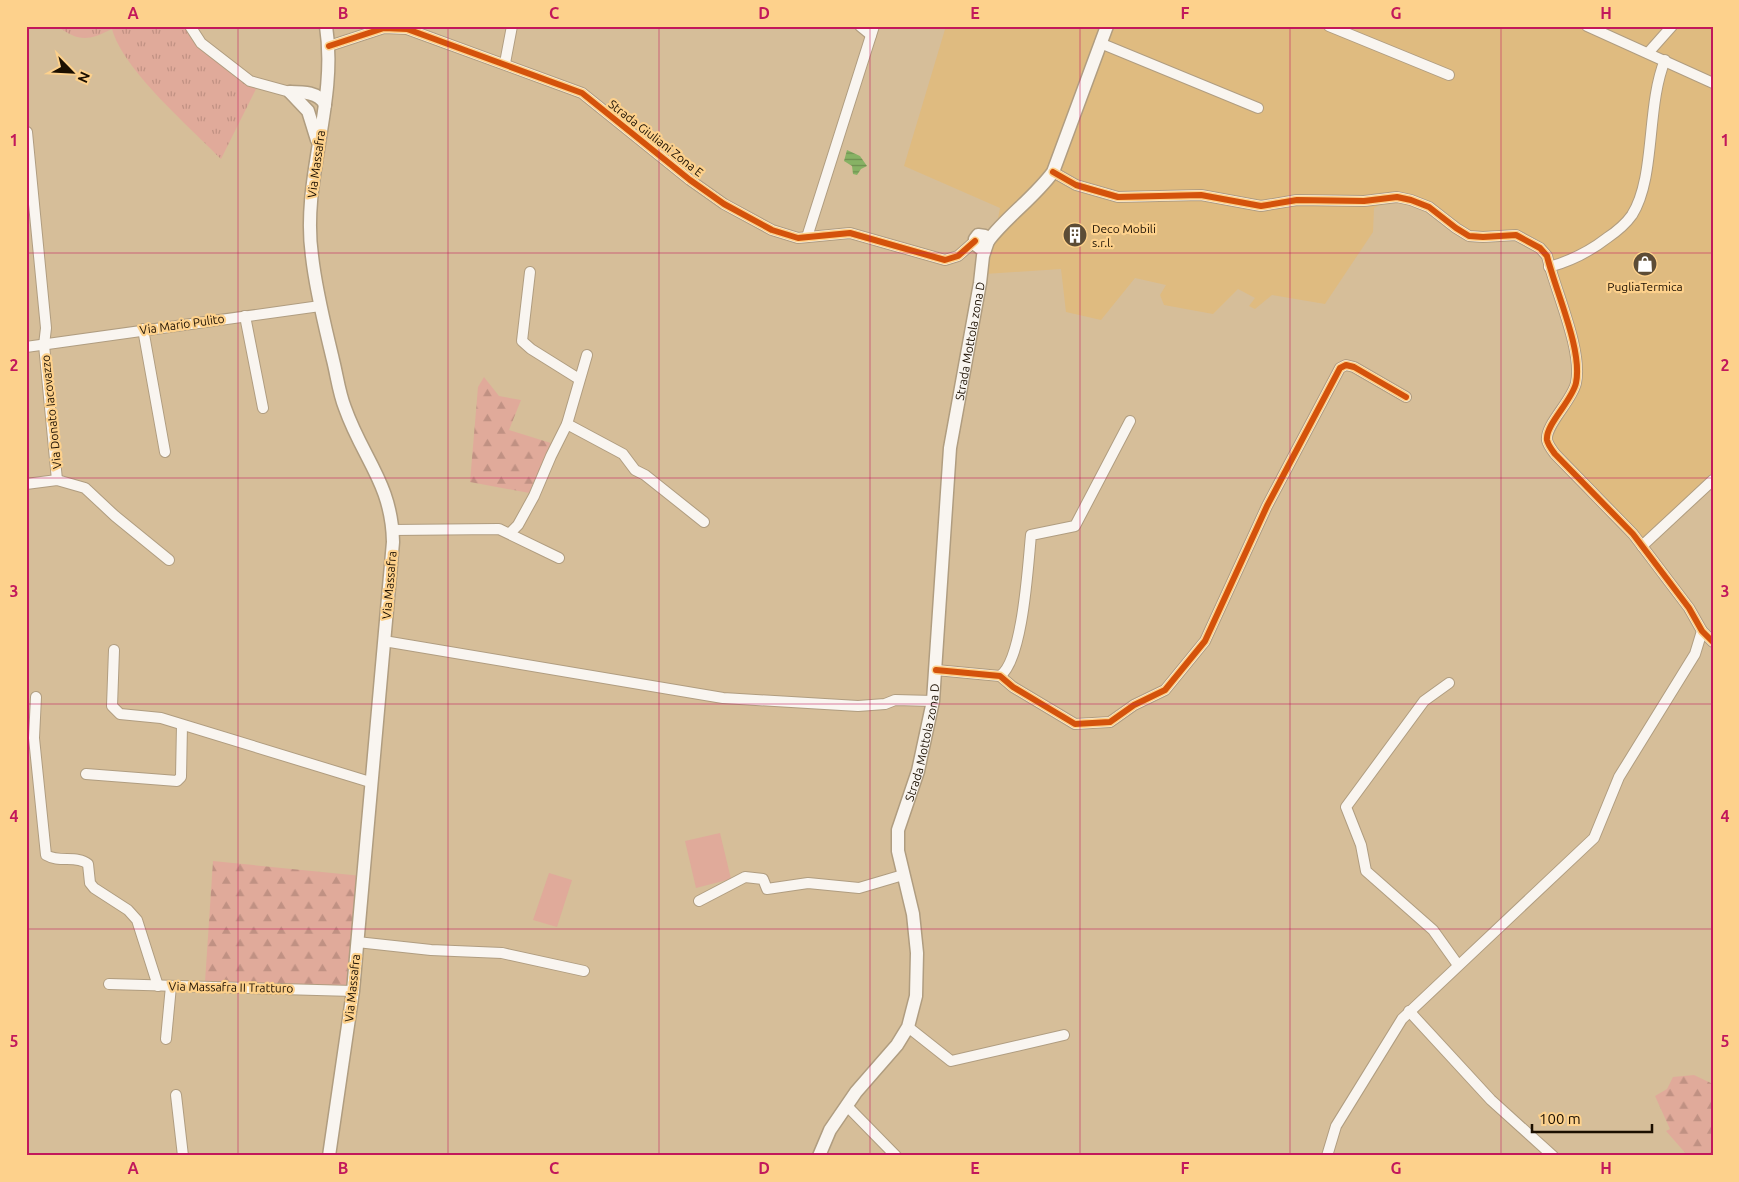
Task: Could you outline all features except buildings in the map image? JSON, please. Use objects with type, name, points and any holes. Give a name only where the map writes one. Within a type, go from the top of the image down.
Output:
[{"type":"main road","name":"Via Massafra","points":[[326,26],[329,46],[328,72],[325,105],[310,195],[311,253],[320,306],[344,407],[388,499],[392,530],[353,991],[328,1156]]},
{"type":"main road","points":[[979,244],[996,221],[1013,212],[1041,188],[1053,172],[1107,26]]},
{"type":"main road","points":[[296,96],[316,84],[328,72]]},
{"type":"main road","points":[[296,96],[317,109],[325,105]]},
{"type":"main road","points":[[296,96],[310,116],[319,144]]},
{"type":"main road","name":"Strada Mottola zona D","points":[[818,1156],[830,1130],[847,1106],[897,1045],[908,1027],[916,996],[918,973],[913,914],[898,851],[898,830],[920,763],[933,701],[950,448],[982,269],[979,244]]},
{"type":"street","points":[[190,26],[201,43],[250,81],[296,96]]},
{"type":"street","points":[[505,64],[512,26]]},
{"type":"street","points":[[807,237],[872,30],[860,26]]},
{"type":"street","points":[[1329,26],[1449,75]]},
{"type":"street","points":[[1587,26],[1713,83]]},
{"type":"street","points":[[1648,53],[1672,26]]},
{"type":"street","name":"Strada Giuliani Zona E","points":[[329,46],[384,28],[408,29],[582,93],[690,180],[724,204],[772,230],[798,238],[850,233],[945,260],[958,256],[979,244]]},
{"type":"street","points":[[1100,43],[1258,108]]},
{"type":"street","points":[[1549,267],[1571,261],[1598,245],[1631,217],[1642,192],[1657,79],[1665,60]]},
{"type":"street","name":"Via Donato Iacovazzo","points":[[26,132],[46,328],[44,345],[57,480]]},
{"type":"street","points":[[1053,172],[1076,185],[1118,197],[1201,195],[1261,206],[1296,200],[1364,201],[1397,197],[1429,207],[1456,228],[1470,236],[1516,235],[1542,250],[1547,256],[1571,335],[1576,366],[1576,381],[1572,396],[1548,432],[1547,442],[1555,454],[1642,546],[1709,636],[1695,654],[1619,777],[1594,838],[1402,1019],[1336,1126],[1326,1156]]},
{"type":"street","points":[[530,272],[522,341],[530,349],[579,379]]},
{"type":"street","name":"Via Mario Pulito","points":[[26,347],[143,329],[320,306]]},
{"type":"street","points":[[246,316],[262,408]]},
{"type":"street","points":[[143,329],[165,452]]},
{"type":"street","points":[[510,533],[518,525],[534,496],[550,456],[567,424],[587,354]]},
{"type":"street","points":[[936,670],[1000,676],[1014,687],[1075,724],[1110,722],[1134,705],[1165,690],[1205,642],[1267,506],[1340,368],[1346,365],[1354,367],[1406,397]]},
{"type":"street","points":[[1000,676],[1006,672],[1015,646],[1022,614],[1031,535],[1075,526],[1130,421]]},
{"type":"street","points":[[567,424],[623,454],[638,473],[644,475],[704,522]]},
{"type":"street","points":[[26,484],[57,480],[85,488],[115,516],[170,560]]},
{"type":"street","points":[[1642,546],[1713,480]]},
{"type":"street","points":[[392,530],[499,529],[559,558]]},
{"type":"street","points":[[384,641],[723,698],[858,706],[885,704],[895,700],[933,701]]},
{"type":"street","points":[[114,650],[112,706],[120,714],[161,718],[370,782]]},
{"type":"street","points":[[1449,683],[1424,701],[1346,807],[1361,845],[1366,870],[1433,930],[1458,965]]},
{"type":"street","points":[[36,697],[34,738],[46,855],[55,859],[84,861],[88,864],[90,883],[94,888],[135,916],[158,986]]},
{"type":"street","points":[[86,774],[177,780],[181,777],[182,725]]},
{"type":"street","points":[[699,901],[745,877],[763,879],[767,889],[808,883],[859,888],[903,875]]},
{"type":"street","points":[[357,942],[431,950],[502,953],[584,970]]},
{"type":"street","name":"Via Massafra II Tratturo","points":[[109,984],[353,991]]},
{"type":"street","points":[[166,1039],[170,986]]},
{"type":"street","points":[[1409,1011],[1491,1100],[1553,1156]]},
{"type":"street","points":[[908,1027],[950,1061],[1064,1035]]},
{"type":"street","points":[[176,1095],[183,1156]]},
{"type":"street","points":[[847,1106],[896,1156]]},
{"type":"shaded area","points":[[946,26],[1713,26],[1713,480],[1642,546],[1547,442],[1572,396],[1576,366],[1547,256],[1516,235],[1469,236],[1443,216],[1397,197],[1374,208],[1373,232],[1325,304],[1272,295],[1255,309],[1249,306],[1255,298],[1238,289],[1213,314],[1164,305],[1160,295],[1166,285],[1135,278],[1101,320],[1066,312],[1061,269],[985,274],[983,256],[995,234],[1000,208],[904,166]]},
{"type":"shaded area","points":[[847,150],[860,156],[867,166],[861,169],[857,175],[853,174],[852,166],[844,161]]},
{"type":"green space","points":[[57,26],[192,26],[210,53],[257,87],[221,159],[143,80],[129,62],[112,29],[90,38],[84,38],[72,35]]},
{"type":"green space","points":[[484,377],[499,396],[521,400],[509,430],[554,444],[535,494],[470,482],[478,387]]},
{"type":"green space","points":[[720,833],[731,879],[696,888],[685,841]]},
{"type":"green space","points":[[213,861],[362,876],[350,989],[205,982]]},
{"type":"green space","points":[[549,873],[572,880],[557,927],[533,920]]},
{"type":"green space","points":[[1694,1075],[1713,1084],[1713,1156],[1688,1156],[1666,1131],[1670,1129],[1655,1096],[1667,1089],[1673,1077]]},
{"type":"cycle path","points":[[329,46],[384,28],[407,29],[582,93],[690,180],[724,204],[772,230],[798,238],[850,233],[945,260],[958,256],[975,241]]},
{"type":"cycle path","points":[[1053,172],[1076,185],[1118,197],[1201,195],[1261,206],[1297,200],[1364,201],[1397,197],[1429,207],[1469,236],[1516,235],[1540,248],[1547,256],[1567,320],[1576,354],[1577,369],[1574,390],[1550,427],[1548,444],[1555,454],[1633,534],[1689,608],[1702,631],[1713,642]]},
{"type":"cycle path","points":[[936,670],[1000,676],[1013,687],[1075,724],[1110,722],[1134,705],[1165,690],[1205,641],[1267,506],[1340,368],[1346,365],[1354,367],[1406,397]]},
{"type":"place","name":"Deco Mobili s.r.l.","points":[[1075,235]]},
{"type":"place","name":"PugliaTermica","points":[[1645,264]]}]
